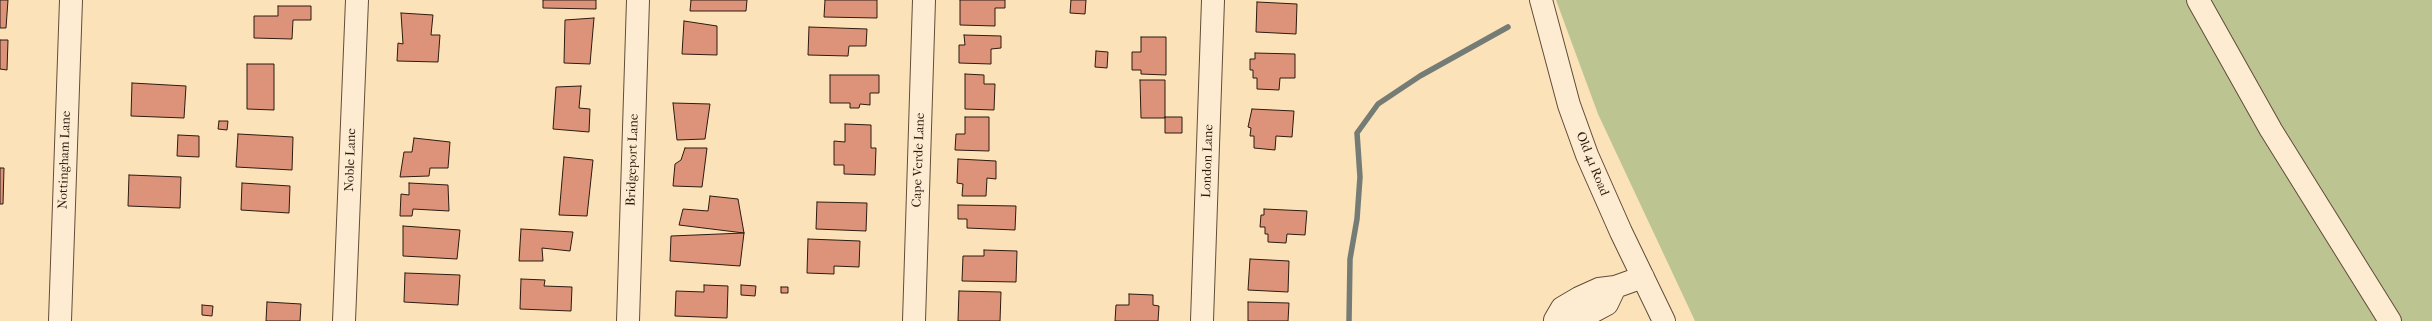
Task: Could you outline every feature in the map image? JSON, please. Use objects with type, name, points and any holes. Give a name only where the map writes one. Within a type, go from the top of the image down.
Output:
[{"type":"street","name":"Nottingham Lane","points":[[60,321],[71,0]]},
{"type":"street","name":"Noble Lane","points":[[344,321],[357,0]]},
{"type":"street","name":"Bridgeport Lane","points":[[628,321],[638,0]]},
{"type":"street","name":"Cape Verde Lane","points":[[914,321],[924,0]]},
{"type":"street","name":"London Lane","points":[[1202,321],[1213,0]]},
{"type":"street","name":"Old 41 Road","points":[[1541,0],[1569,105],[1584,148],[1664,321]]},
{"type":"street","points":[[2198,0],[2271,130],[2390,321]]},
{"type":"street","points":[[1561,321],[1562,308],[1579,298],[1599,289],[1615,287],[1643,277]]},
{"type":"green space","points":[[1556,0],[2432,0],[2432,321],[1695,321],[1598,114]]},
{"type":"building","points":[[0,0],[8,0],[6,28],[0,28]]},
{"type":"building","points":[[543,0],[596,0],[596,9],[543,8]]},
{"type":"building","points":[[691,0],[747,0],[746,11],[690,11]]},
{"type":"building","points":[[825,0],[877,0],[877,18],[824,17]]},
{"type":"building","points":[[960,0],[1005,0],[1005,8],[995,8],[995,26],[960,25]]},
{"type":"building","points":[[1071,0],[1086,0],[1085,14],[1070,13]]},
{"type":"building","points":[[1257,2],[1297,4],[1296,34],[1256,32]]},
{"type":"building","points":[[278,6],[311,6],[311,20],[293,20],[292,39],[254,38],[254,16],[278,16]]},
{"type":"building","points":[[401,13],[433,15],[431,35],[440,35],[438,62],[397,61],[398,43],[403,44]]},
{"type":"building","points":[[594,18],[590,64],[564,63],[565,20]]},
{"type":"building","points":[[684,21],[717,26],[717,55],[682,54]]},
{"type":"building","points":[[809,27],[867,29],[866,46],[849,46],[848,56],[808,55]]},
{"type":"building","points":[[964,35],[1001,36],[1001,48],[991,49],[991,64],[959,63],[959,45],[965,45]]},
{"type":"building","points":[[1141,37],[1166,37],[1166,75],[1141,74],[1141,70],[1132,70],[1132,52],[1141,52]]},
{"type":"building","points":[[0,40],[8,40],[7,70],[0,69]]},
{"type":"building","points":[[1096,51],[1108,52],[1107,68],[1095,67]]},
{"type":"building","points":[[1255,53],[1295,54],[1295,78],[1280,78],[1279,90],[1257,89],[1257,78],[1253,78],[1253,70],[1250,70],[1250,59],[1255,59]]},
{"type":"building","points":[[247,64],[274,64],[274,110],[247,109]]},
{"type":"building","points":[[965,74],[984,75],[984,84],[995,84],[994,110],[965,109]]},
{"type":"building","points":[[830,75],[879,75],[879,93],[870,93],[870,105],[860,104],[859,108],[850,108],[850,103],[830,103]]},
{"type":"building","points":[[1140,80],[1165,80],[1165,118],[1141,118]]},
{"type":"building","points":[[132,83],[186,86],[184,118],[131,116]]},
{"type":"building","points":[[581,86],[579,108],[590,109],[589,132],[553,129],[556,87]]},
{"type":"building","points":[[673,103],[710,104],[705,139],[677,140]]},
{"type":"building","points":[[1252,109],[1294,111],[1292,137],[1276,136],[1275,150],[1254,148],[1254,136],[1250,136],[1251,128],[1248,127]]},
{"type":"building","points":[[965,117],[989,117],[989,151],[955,150],[956,134],[965,134]]},
{"type":"building","points":[[1165,117],[1182,117],[1182,133],[1165,133]]},
{"type":"building","points":[[219,121],[228,121],[227,130],[218,129]]},
{"type":"building","points":[[845,124],[871,125],[871,148],[876,148],[875,175],[844,174],[844,165],[834,165],[834,141],[845,142]]},
{"type":"building","points":[[238,134],[293,137],[292,170],[236,167]]},
{"type":"building","points":[[178,135],[199,136],[199,157],[177,156]]},
{"type":"building","points":[[414,138],[450,142],[448,168],[430,168],[429,176],[400,177],[404,152],[412,152]]},
{"type":"building","points":[[685,148],[707,148],[702,187],[673,186],[675,164],[681,160]]},
{"type":"building","points":[[564,157],[593,160],[587,216],[559,215]]},
{"type":"building","points":[[958,159],[996,161],[996,179],[987,178],[986,196],[962,196],[963,184],[957,183]]},
{"type":"building","points":[[0,168],[4,168],[3,204],[0,204]]},
{"type":"building","points":[[129,175],[181,177],[180,208],[128,206]]},
{"type":"building","points":[[242,183],[290,186],[289,213],[241,210]]},
{"type":"building","points":[[409,183],[448,185],[449,211],[413,209],[412,216],[400,216],[401,194],[409,195]]},
{"type":"building","points":[[710,196],[738,199],[744,233],[679,225],[683,209],[708,211]]},
{"type":"building","points":[[817,202],[867,203],[866,231],[816,229]]},
{"type":"building","points":[[958,205],[1016,206],[1015,230],[967,228],[967,219],[958,219]]},
{"type":"building","points":[[1264,209],[1307,211],[1305,235],[1287,234],[1286,243],[1268,242],[1268,234],[1265,234],[1265,227],[1260,227],[1261,215],[1264,215]]},
{"type":"building","points":[[403,226],[460,230],[457,259],[403,256]]},
{"type":"building","points":[[521,229],[573,232],[570,251],[542,248],[543,261],[519,261]]},
{"type":"building","points":[[744,233],[740,266],[670,261],[671,236]]},
{"type":"building","points":[[808,239],[860,241],[859,267],[834,266],[834,274],[807,273]]},
{"type":"building","points":[[984,250],[1017,251],[1016,282],[962,281],[963,256],[984,256]]},
{"type":"building","points":[[1250,259],[1289,261],[1288,292],[1248,290]]},
{"type":"building","points":[[405,273],[460,275],[458,305],[404,302]]},
{"type":"building","points":[[521,279],[545,280],[544,286],[572,287],[571,311],[520,309]]},
{"type":"building","points":[[704,285],[728,286],[727,318],[675,316],[676,291],[704,292]]},
{"type":"building","points":[[741,285],[756,286],[755,296],[741,295]]},
{"type":"building","points":[[781,287],[788,287],[788,293],[781,293]]},
{"type":"building","points":[[959,291],[1001,292],[1000,321],[958,321]]},
{"type":"building","points":[[1129,294],[1153,295],[1153,305],[1159,306],[1158,321],[1115,321],[1116,305],[1129,305]]},
{"type":"building","points":[[267,302],[301,304],[300,321],[266,321]]},
{"type":"building","points":[[1248,302],[1289,303],[1288,321],[1248,321]]},
{"type":"building","points":[[202,305],[213,306],[212,316],[202,315]]},
{"type":"waterway","points":[[1349,321],[1350,259],[1357,219],[1360,177],[1357,133],[1378,104],[1420,76],[1508,27]]}]
